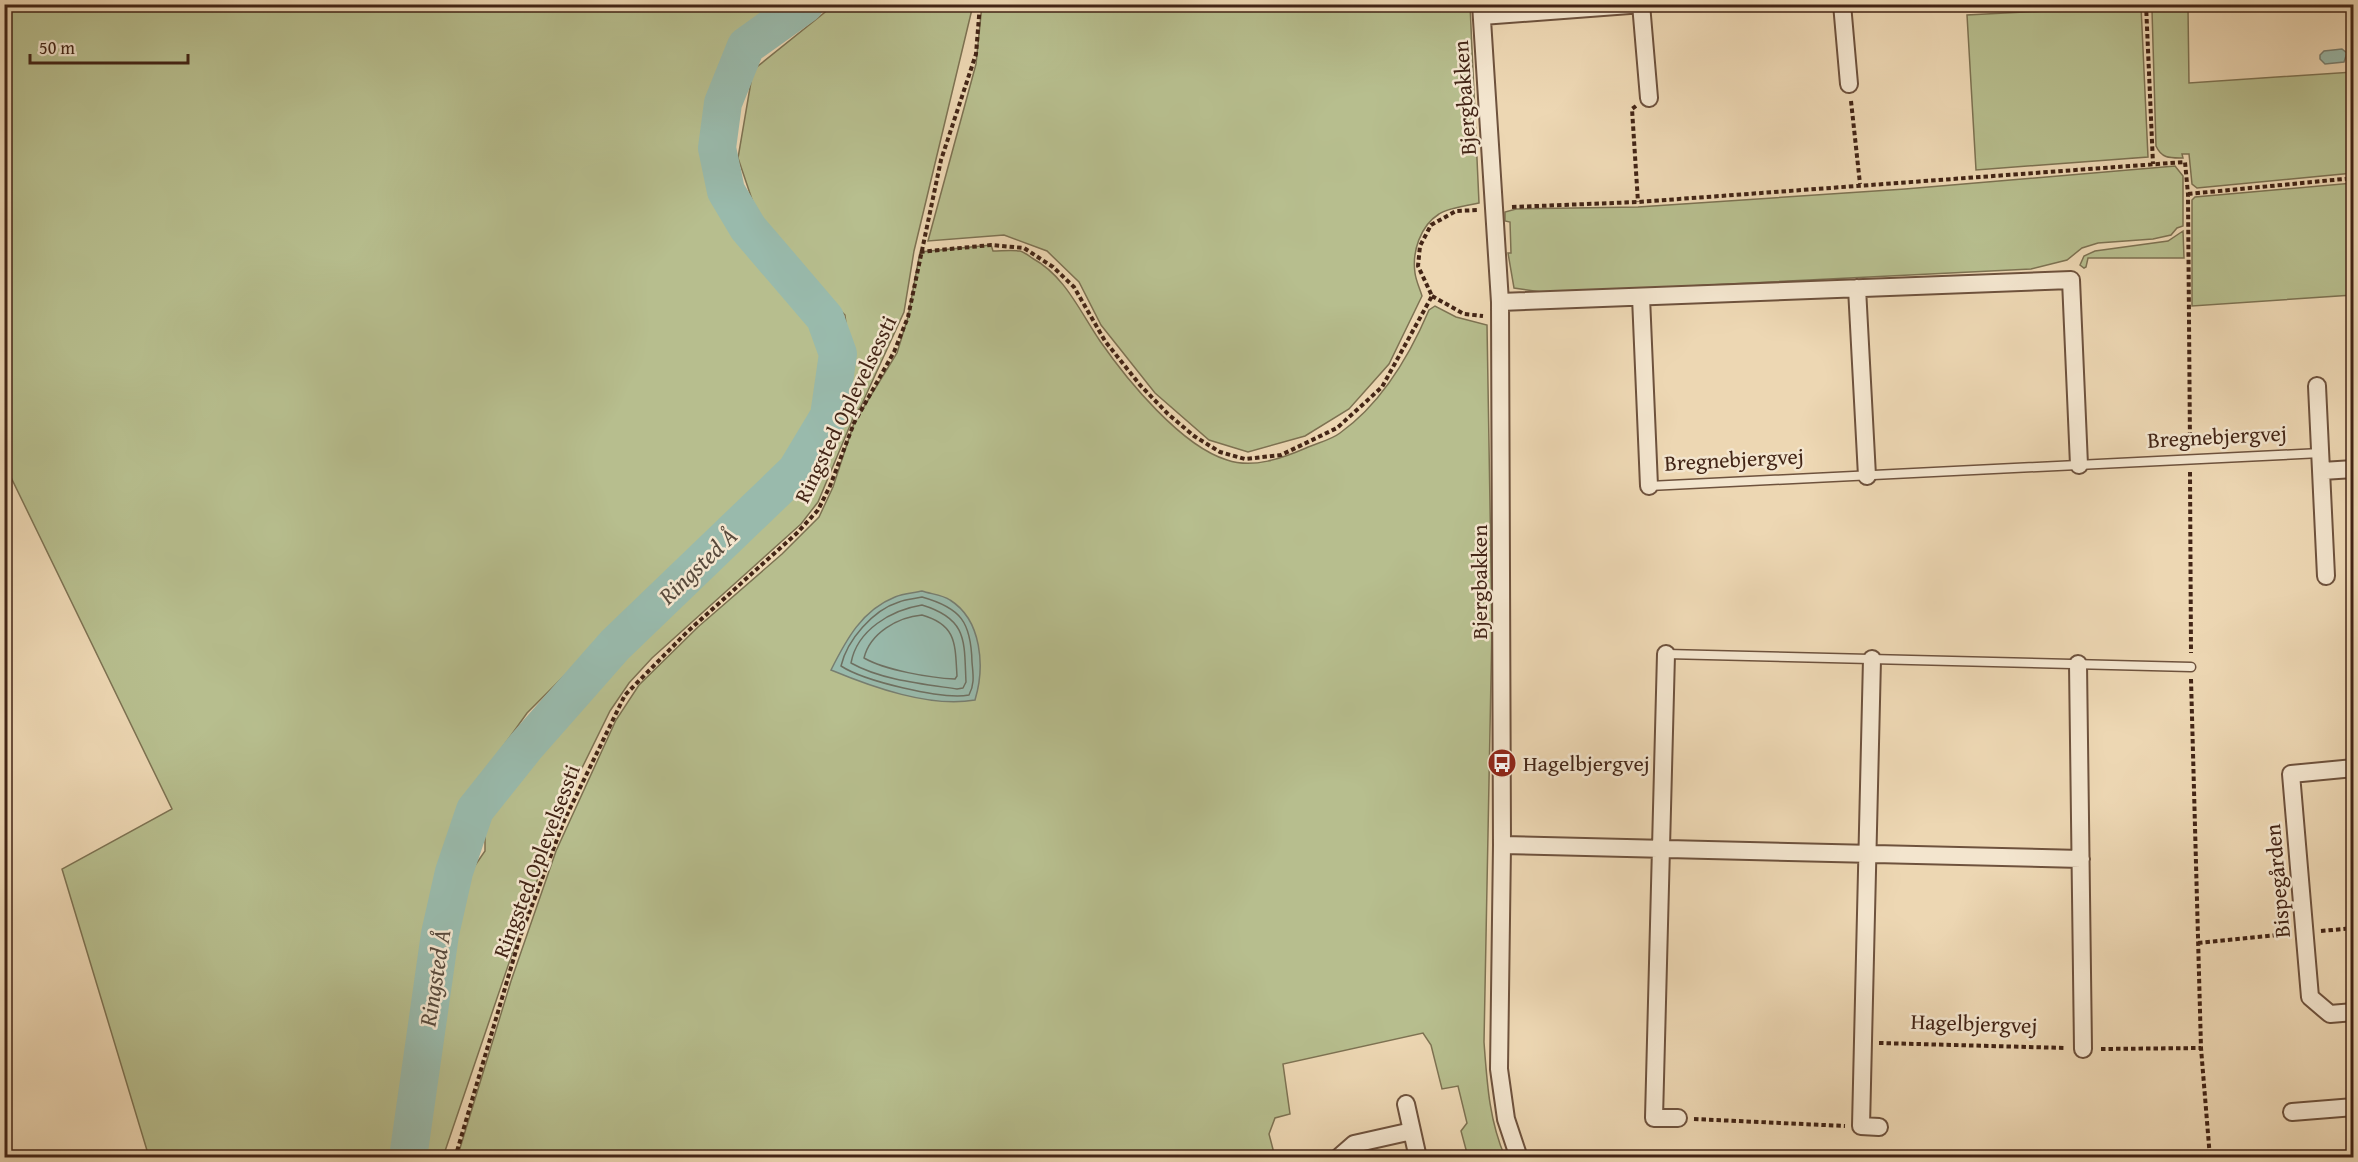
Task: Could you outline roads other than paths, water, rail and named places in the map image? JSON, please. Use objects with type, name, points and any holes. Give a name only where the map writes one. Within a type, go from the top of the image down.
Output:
[{"type":"street","points":[[1842,4],[1849,84]]},
{"type":"street","points":[[1481,10],[1642,5],[1649,98]]},
{"type":"street","name":"Bjergbakken","points":[[1481,10],[1500,310],[1502,845],[1499,1070],[1506,1119],[1519,1158]]},
{"type":"street","points":[[1500,310],[1641,297],[2071,279],[2079,465]]},
{"type":"street","points":[[1857,288],[1867,476]]},
{"type":"street","name":"Bregnebjergvej","points":[[1641,297],[1649,486]]},
{"type":"street","points":[[2317,386],[2326,576]]},
{"type":"street","points":[[2322,471],[2354,469]]},
{"type":"street","points":[[1666,654],[1654,1118],[1678,1118]]},
{"type":"street","points":[[1872,659],[1861,1126],[1879,1127]]},
{"type":"street","points":[[2078,664],[2083,1049]]},
{"type":"street","name":"Bispegården","points":[[2354,768],[2291,774],[2310,997],[2330,1014],[2354,1012]]},
{"type":"street","points":[[1502,845],[2081,860]]},
{"type":"street","points":[[1406,1104],[1418,1158]]},
{"type":"street","points":[[2292,1112],[2354,1107]]},
{"type":"street","points":[[1338,1158],[1354,1144],[1412,1131]]},
{"type":"lane","name":"Bregnebjergvej","points":[[1649,486],[2321,453]]},
{"type":"lane","points":[[1666,654],[2191,667]]},
{"type":"water","points":[[2342,49],[2347,53],[2344,62],[2325,64],[2320,59],[2324,51]]},
{"type":"water","points":[[922,591],[950,600],[969,619],[975,632],[980,659],[975,700],[958,702],[920,699],[864,683],[831,670],[856,627],[873,610],[898,596]]},
{"type":"waterway","name":"Ringsted Å","points":[[408,1158],[440,934],[454,872],[475,810],[526,746],[615,645],[796,471],[829,416],[838,354],[825,318],[748,228],[726,191],[717,148],[723,103],[746,46],[805,4]]},
{"type":"place","name":"Hagelbjergvej","points":[[1502,763]]}]
